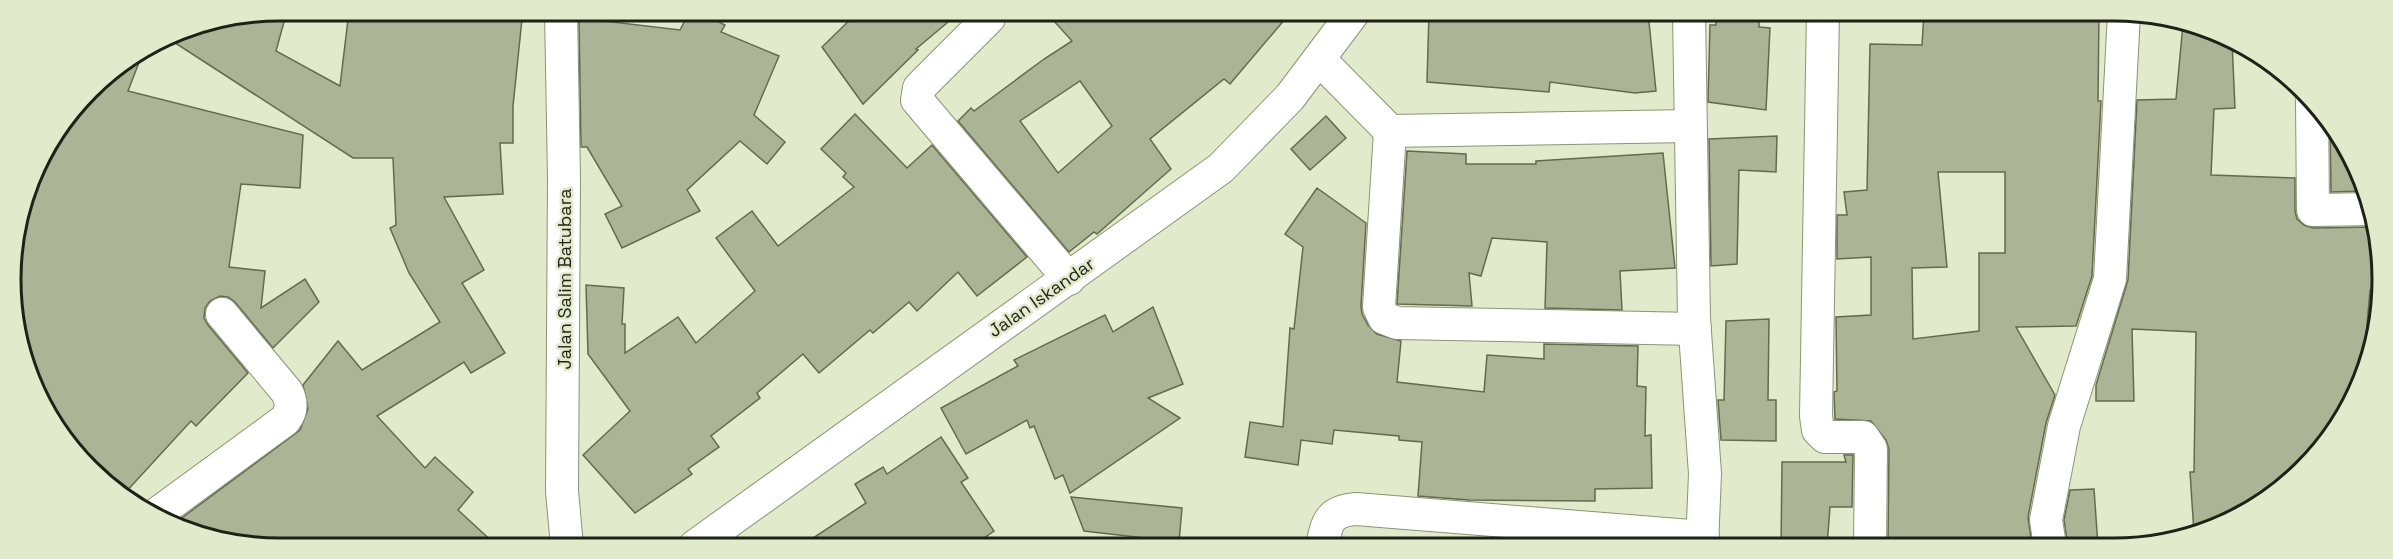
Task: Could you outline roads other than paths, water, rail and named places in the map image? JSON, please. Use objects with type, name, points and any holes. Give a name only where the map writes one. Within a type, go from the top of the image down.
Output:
[{"type":"street","name":"Jalan Salim Batubara","points":[[561,21],[564,202],[562,491],[566,538]]},
{"type":"street","points":[[986,21],[919,88],[916,100],[1069,279]]},
{"type":"street","name":"Jalan Iskandar","points":[[706,538],[1221,168],[1290,97],[1347,21]]},
{"type":"street","points":[[1689,21],[1695,329],[1705,474],[1702,538]]},
{"type":"street","points":[[1823,21],[1816,416],[1818,430],[1825,437],[1863,437],[1871,449],[1870,538]]},
{"type":"street","points":[[2049,538],[2046,520],[2064,426],[2110,279],[2124,22]]},
{"type":"street","points":[[1319,58],[1390,130],[1690,126]]},
{"type":"street","points":[[2312,114],[2313,210],[2362,209]]},
{"type":"street","points":[[1390,130],[1379,307],[1384,318],[1397,323],[1695,329]]},
{"type":"street","points":[[163,510],[285,420],[290,413],[291,404],[287,392],[222,314]]},
{"type":"street","points":[[1324,538],[1326,527],[1334,515],[1344,510],[1356,509],[1660,538]]}]
